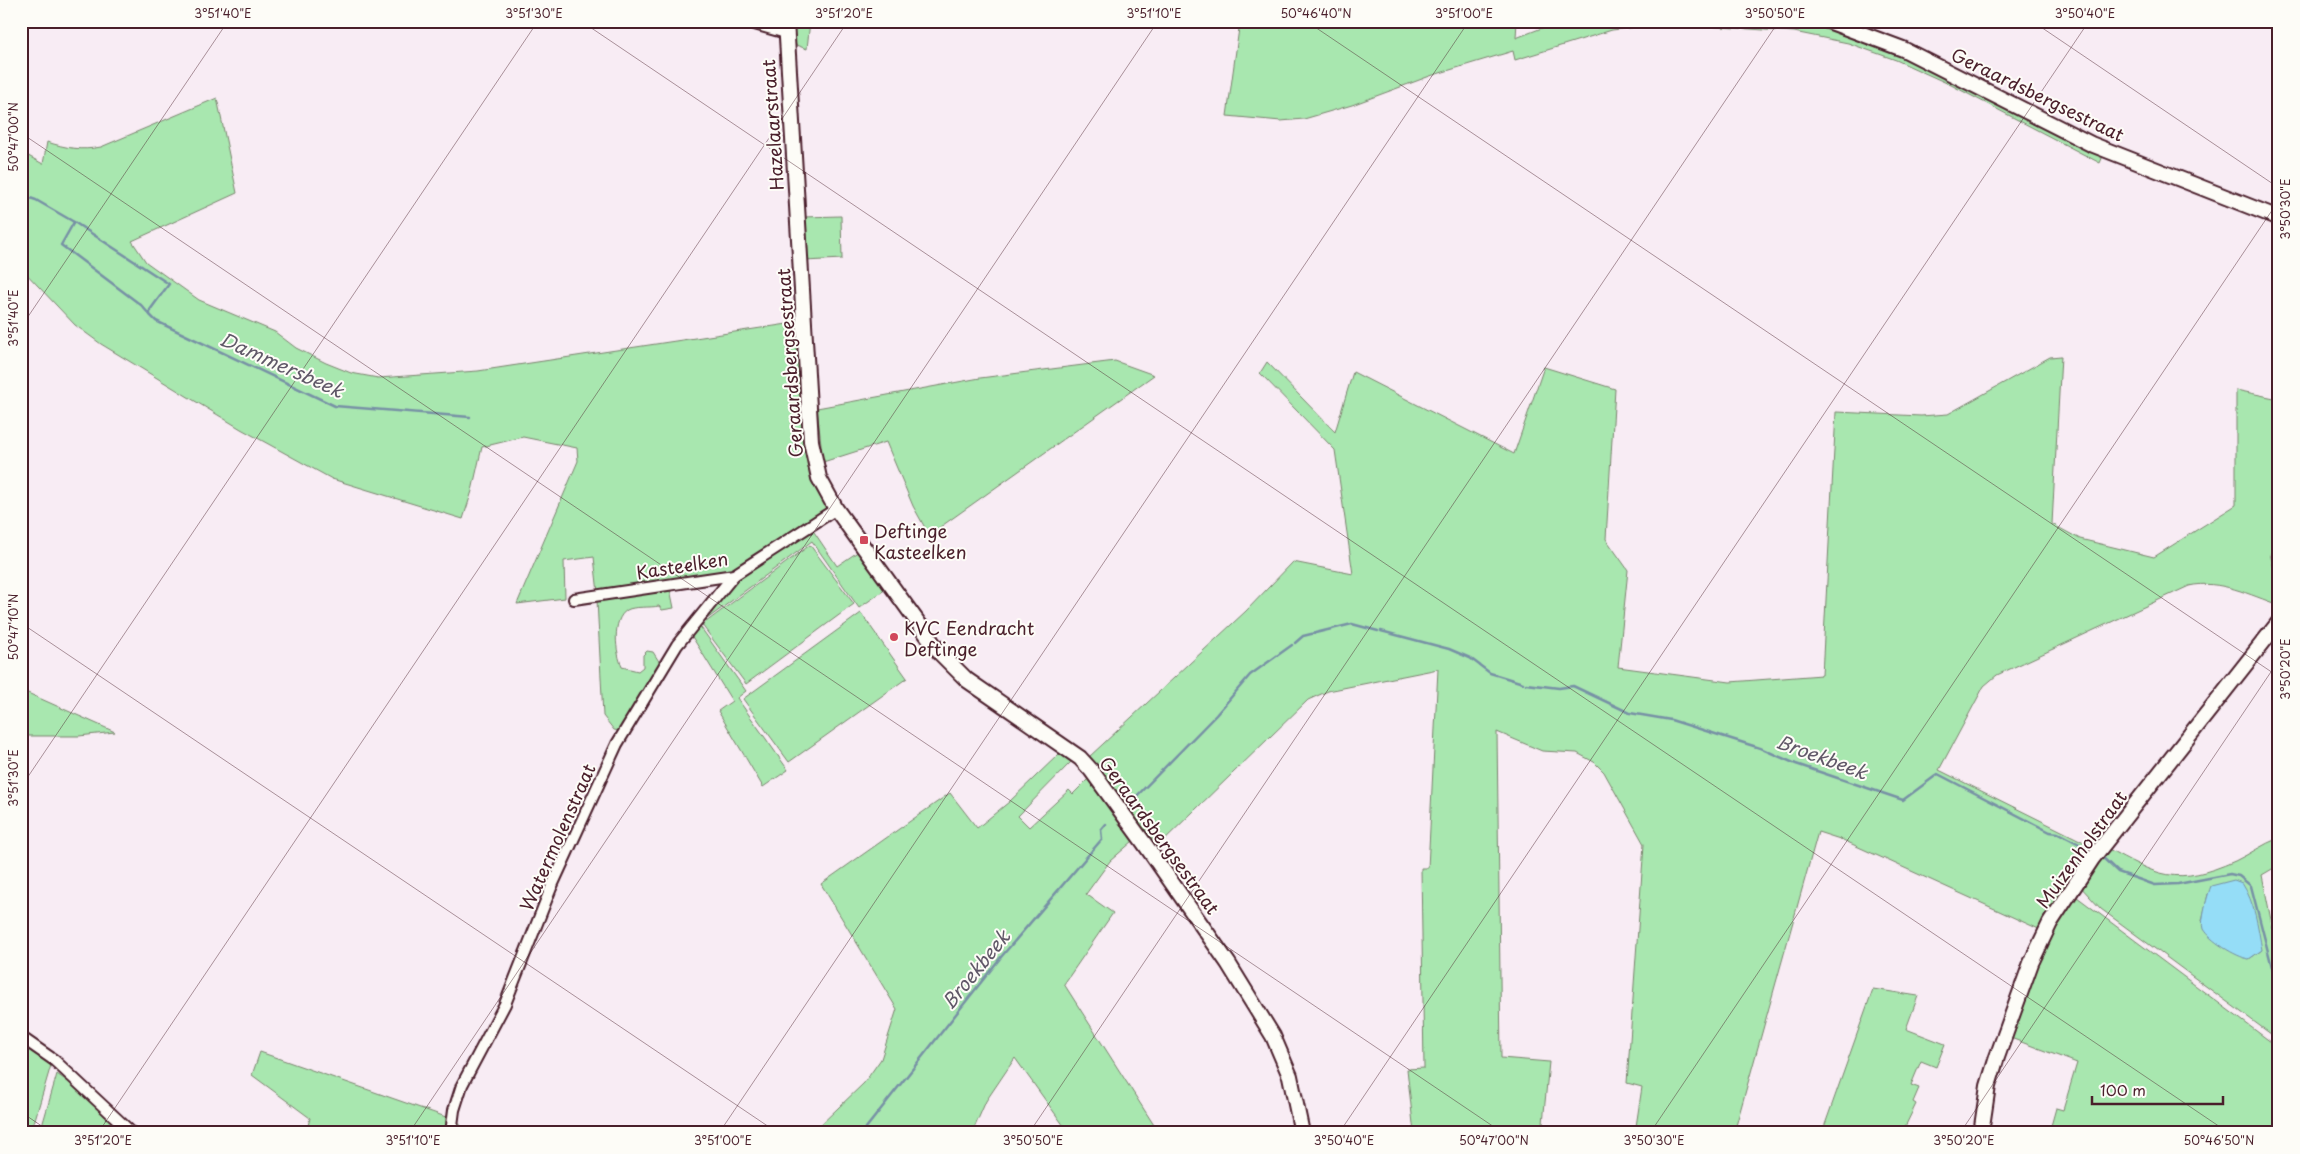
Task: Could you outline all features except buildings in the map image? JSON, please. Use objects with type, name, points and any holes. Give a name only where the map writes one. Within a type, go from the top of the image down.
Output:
[{"type":"street","points":[[744,21],[786,27]]},
{"type":"street","name":"Geraardsbergsestraat","points":[[1828,21],[1903,49],[2091,144],[2158,172],[2279,218]]},
{"type":"street","name":"Hazelaarstraat","points":[[786,27],[798,226]]},
{"type":"street","name":"Geraardsbergsestraat","points":[[798,226],[813,456],[819,478],[836,509],[952,666],[1003,706],[1057,740],[1091,770],[1228,962],[1264,1018],[1282,1053],[1290,1076],[1302,1133]]},
{"type":"street","name":"Kasteelken","points":[[574,599],[734,575],[836,509]]},
{"type":"street","name":"Watermolenstraat","points":[[451,1133],[454,1110],[462,1085],[505,1004],[551,888],[614,751],[677,645],[734,575]]},
{"type":"street","name":"Muizenholstraat","points":[[1981,1133],[1988,1086],[1997,1057],[2031,962],[2050,924],[2092,859],[2279,622]]},
{"type":"street","points":[[21,1036],[54,1060],[132,1133]]},
{"type":"green space","points":[[790,21],[810,21],[807,49],[793,44]]},
{"type":"green space","points":[[1240,21],[1517,21],[1516,38],[1560,21],[1812,21],[1868,41],[1933,70],[2103,156],[2100,163],[1951,85],[1896,60],[1848,43],[1794,32],[1705,26],[1645,26],[1612,30],[1515,60],[1513,51],[1430,76],[1352,105],[1304,119],[1281,121],[1227,116]]},
{"type":"green space","points":[[217,98],[237,193],[132,241],[146,262],[199,300],[275,332],[296,348],[326,363],[351,373],[378,378],[478,371],[794,323],[808,461],[817,491],[827,506],[824,512],[733,572],[598,593],[594,557],[564,561],[565,598],[517,604],[578,461],[577,448],[523,437],[482,447],[472,491],[463,519],[332,479],[241,429],[101,344],[75,325],[21,268],[21,152],[43,164],[47,142],[74,148],[101,147]]},
{"type":"green space","points":[[841,216],[842,259],[805,261],[803,217]]},
{"type":"green space","points":[[2061,356],[2052,524],[2080,539],[2154,557],[2236,505],[2236,390],[2279,399],[2279,551],[2270,554],[2279,587],[2279,605],[2223,586],[2200,584],[2189,586],[1997,675],[1984,686],[1939,770],[2094,847],[2041,930],[1843,840],[1818,832],[1734,1133],[1635,1133],[1642,1087],[1627,1083],[1644,844],[1604,772],[1594,762],[1577,753],[1542,751],[1497,732],[1501,1058],[1549,1062],[1542,1133],[1414,1133],[1407,1069],[1424,1068],[1421,868],[1428,868],[1438,669],[1328,691],[1308,700],[1157,847],[1089,757],[1246,611],[1293,562],[1353,574],[1335,450],[1260,373],[1267,362],[1335,432],[1353,372],[1514,454],[1544,367],[1615,389],[1606,539],[1628,570],[1618,667],[1730,682],[1822,675],[1836,412],[1921,416],[1948,414],[2050,357]]},
{"type":"green space","points":[[1115,361],[1154,375],[929,535],[913,506],[886,442],[823,462],[817,408],[980,378]]},
{"type":"green space","points":[[812,529],[837,566],[859,551],[886,589],[859,608],[812,541],[700,624],[739,578]]},
{"type":"green space","points":[[810,545],[854,604],[746,684],[702,625]]},
{"type":"green space","points":[[670,589],[674,608],[662,610],[659,606],[630,609],[622,615],[619,621],[616,637],[622,667],[638,671],[643,667],[643,655],[647,651],[653,652],[660,663],[620,731],[614,730],[603,716],[597,600]]},
{"type":"green space","points":[[861,613],[907,678],[789,762],[743,699]]},
{"type":"green space","points":[[699,625],[746,691],[737,698],[788,770],[763,787],[718,711],[732,701],[691,635]]},
{"type":"green space","points":[[21,690],[115,732],[79,736],[21,736]]},
{"type":"green space","points":[[1060,753],[1071,762],[1018,816],[1029,827],[1069,790],[1073,794],[1088,779],[1133,841],[1110,861],[1086,894],[1113,913],[1064,984],[1159,1133],[1069,1133],[1015,1058],[986,1101],[972,1133],[812,1133],[864,1083],[881,1059],[897,1009],[821,884],[950,793],[977,828],[1009,802]]},
{"type":"green space","points":[[2279,838],[2279,865],[2262,875],[2279,960],[2279,1040],[2101,909],[2079,885],[2105,847],[2154,871],[2182,876],[2215,869],[2235,861]],"holes":[[[2208,894],[2262,950],[2249,959],[2202,921]]]},
{"type":"green space","points":[[2073,894],[2279,1048],[2279,1133],[2049,1133],[2056,1108],[2063,1110],[2077,1063],[2008,1037],[2034,965]]},
{"type":"green space","points":[[1873,989],[1918,996],[1906,1029],[1945,1044],[1936,1067],[1921,1061],[1911,1085],[1919,1088],[1913,1102],[1916,1104],[1902,1133],[1822,1133]]},
{"type":"green space","points":[[21,1045],[51,1065],[31,1133],[21,1133]]},
{"type":"green space","points":[[260,1052],[446,1117],[446,1123],[458,1121],[465,1133],[306,1133],[310,1118],[252,1075]]},
{"type":"green space","points":[[57,1074],[74,1086],[124,1133],[40,1133]]},
{"type":"water","points":[[2234,880],[2242,883],[2246,891],[2253,907],[2259,933],[2262,950],[2249,959],[2223,947],[2206,933],[2202,925],[2211,886]]},
{"type":"waterway","name":"Dammersbeek","points":[[21,195],[36,200],[74,222],[169,284],[150,310],[150,315],[156,321],[335,406],[470,417]]},
{"type":"waterway","name":"Dammersbeek","points":[[74,222],[61,245],[141,305],[149,314]]},
{"type":"waterway","name":"Broekbeek","points":[[1295,643],[1303,636],[1352,624],[1378,631]]},
{"type":"waterway","name":"Broekbeek","points":[[1381,631],[1449,649],[1470,658],[1490,673],[1523,683]]},
{"type":"waterway","name":"Broekbeek","points":[[1127,806],[1216,715],[1250,675],[1292,645]]},
{"type":"waterway","name":"Broekbeek","points":[[1526,684],[1559,688],[1573,686],[1630,713],[1671,720],[1760,748],[1796,764],[1903,800],[1938,774],[2050,832],[2058,833],[2091,850]]},
{"type":"waterway","name":"Broekbeek","points":[[862,1133],[1001,957],[1102,839],[1101,830],[1106,824]]},
{"type":"waterway","name":"Broekbeek","points":[[2100,855],[2118,872],[2155,885],[2178,884],[2230,874],[2239,876],[2251,886],[2279,994]]},
{"type":"place","name":"Deftinge Kasteelken","points":[[864,540]]},
{"type":"place","name":"KVC Eendracht Deftinge","points":[[894,637]]}]
